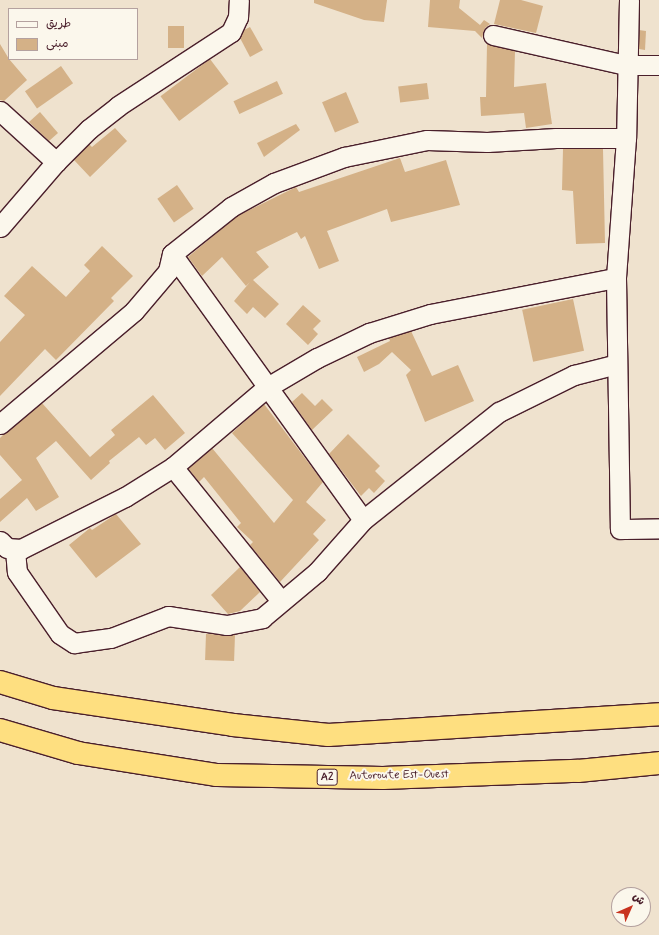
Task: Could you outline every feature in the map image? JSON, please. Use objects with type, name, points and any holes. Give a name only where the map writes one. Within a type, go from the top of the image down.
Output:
[{"type":"highway","points":[[0,682],[69,701],[234,725],[328,736],[659,714]]},
{"type":"highway","name":"Autoroute Est-Ouest","points":[[0,730],[78,753],[217,775],[383,778],[578,771],[659,763]]},
{"type":"street","points":[[0,227],[56,162],[88,129],[118,106],[231,32],[238,16],[239,0]]},
{"type":"street","points":[[629,0],[626,65],[626,138],[616,278],[620,529],[659,528]]},
{"type":"street","points":[[493,35],[626,65],[659,65]]},
{"type":"street","points":[[0,111],[56,162]]},
{"type":"street","points":[[0,424],[134,310],[168,271],[172,254],[199,230],[243,200],[274,183],[344,158],[427,140],[487,142],[556,138],[626,138]]},
{"type":"street","points":[[172,254],[266,388],[363,520]]},
{"type":"street","points":[[616,278],[430,314],[384,328],[316,358],[266,388],[173,467],[125,497],[7,546],[17,572],[60,634],[74,643],[111,638],[168,616],[227,625],[262,618],[317,572],[363,520],[499,412],[574,375],[617,364]]},
{"type":"street","points":[[173,467],[281,601]]},
{"type":"building","points":[[314,0],[387,0],[384,22],[364,20],[314,3]]},
{"type":"building","points":[[430,0],[460,0],[459,8],[480,25],[484,20],[490,24],[485,28],[482,38],[475,31],[428,27]]},
{"type":"building","points":[[500,0],[521,0],[543,6],[536,33],[494,24]]},
{"type":"building","points":[[168,26],[184,26],[184,48],[168,48]]},
{"type":"building","points":[[250,27],[263,50],[250,57],[240,38],[244,30]]},
{"type":"building","points":[[639,30],[646,31],[645,50],[639,49]]},
{"type":"building","points":[[0,44],[8,60],[10,60],[27,80],[4,101],[0,100]]},
{"type":"building","points":[[487,44],[515,51],[514,87],[546,83],[552,124],[526,128],[524,113],[481,116],[480,97],[486,97]]},
{"type":"building","points":[[210,59],[229,84],[179,121],[160,96]]},
{"type":"building","points":[[61,66],[73,83],[37,108],[25,91]]},
{"type":"building","points":[[277,81],[283,94],[239,114],[233,101]]},
{"type":"building","points":[[427,83],[429,99],[400,102],[398,87]]},
{"type":"building","points":[[346,92],[359,122],[335,133],[322,102]]},
{"type":"building","points":[[40,112],[58,133],[49,141],[29,122]]},
{"type":"building","points":[[296,124],[300,130],[264,157],[257,143]]},
{"type":"building","points":[[115,128],[127,141],[90,177],[74,160],[89,144],[92,147]]},
{"type":"building","points":[[563,149],[603,149],[605,243],[576,244],[573,191],[562,190]]},
{"type":"building","points":[[400,158],[405,172],[446,160],[460,205],[391,222],[387,209],[327,231],[339,261],[319,269],[305,236],[301,239],[297,232],[256,252],[269,267],[253,280],[279,304],[265,318],[253,307],[247,314],[234,301],[250,282],[246,286],[222,257],[202,276],[188,257],[237,216],[296,187],[299,192]]},
{"type":"building","points":[[177,185],[194,209],[174,223],[157,199]]},
{"type":"building","points":[[102,246],[133,276],[111,298],[114,301],[56,360],[45,349],[0,396],[0,342],[25,315],[4,296],[32,266],[66,297],[90,271],[84,265]]},
{"type":"building","points":[[573,299],[584,351],[533,362],[522,310]]},
{"type":"building","points":[[303,305],[321,321],[313,329],[318,334],[308,345],[286,324]]},
{"type":"building","points":[[411,331],[432,376],[458,365],[474,401],[425,422],[406,375],[411,370],[392,352],[379,364],[364,372],[357,357],[390,341],[389,338]]},
{"type":"building","points":[[302,393],[315,406],[322,399],[333,410],[312,430],[292,402]]},
{"type":"building","points":[[153,395],[185,433],[165,450],[155,438],[146,445],[139,437],[109,461],[110,463],[91,480],[56,441],[36,458],[59,497],[36,511],[27,498],[0,522],[0,499],[22,480],[0,455],[0,438],[4,434],[42,403],[90,457],[115,435],[111,430]]},
{"type":"building","points":[[264,404],[323,482],[306,502],[326,520],[313,534],[319,540],[280,582],[250,545],[253,542],[237,527],[241,523],[204,477],[199,482],[188,468],[212,448],[274,523],[293,500],[232,433]]},
{"type":"building","points":[[348,434],[380,466],[375,471],[385,481],[374,493],[369,488],[361,496],[329,454]]},
{"type":"building","points":[[116,514],[141,544],[96,578],[69,545],[90,528],[92,530]]},
{"type":"building","points":[[240,567],[260,592],[240,611],[228,614],[211,595]]},
{"type":"building","points":[[206,634],[235,635],[234,661],[205,660]]}]
